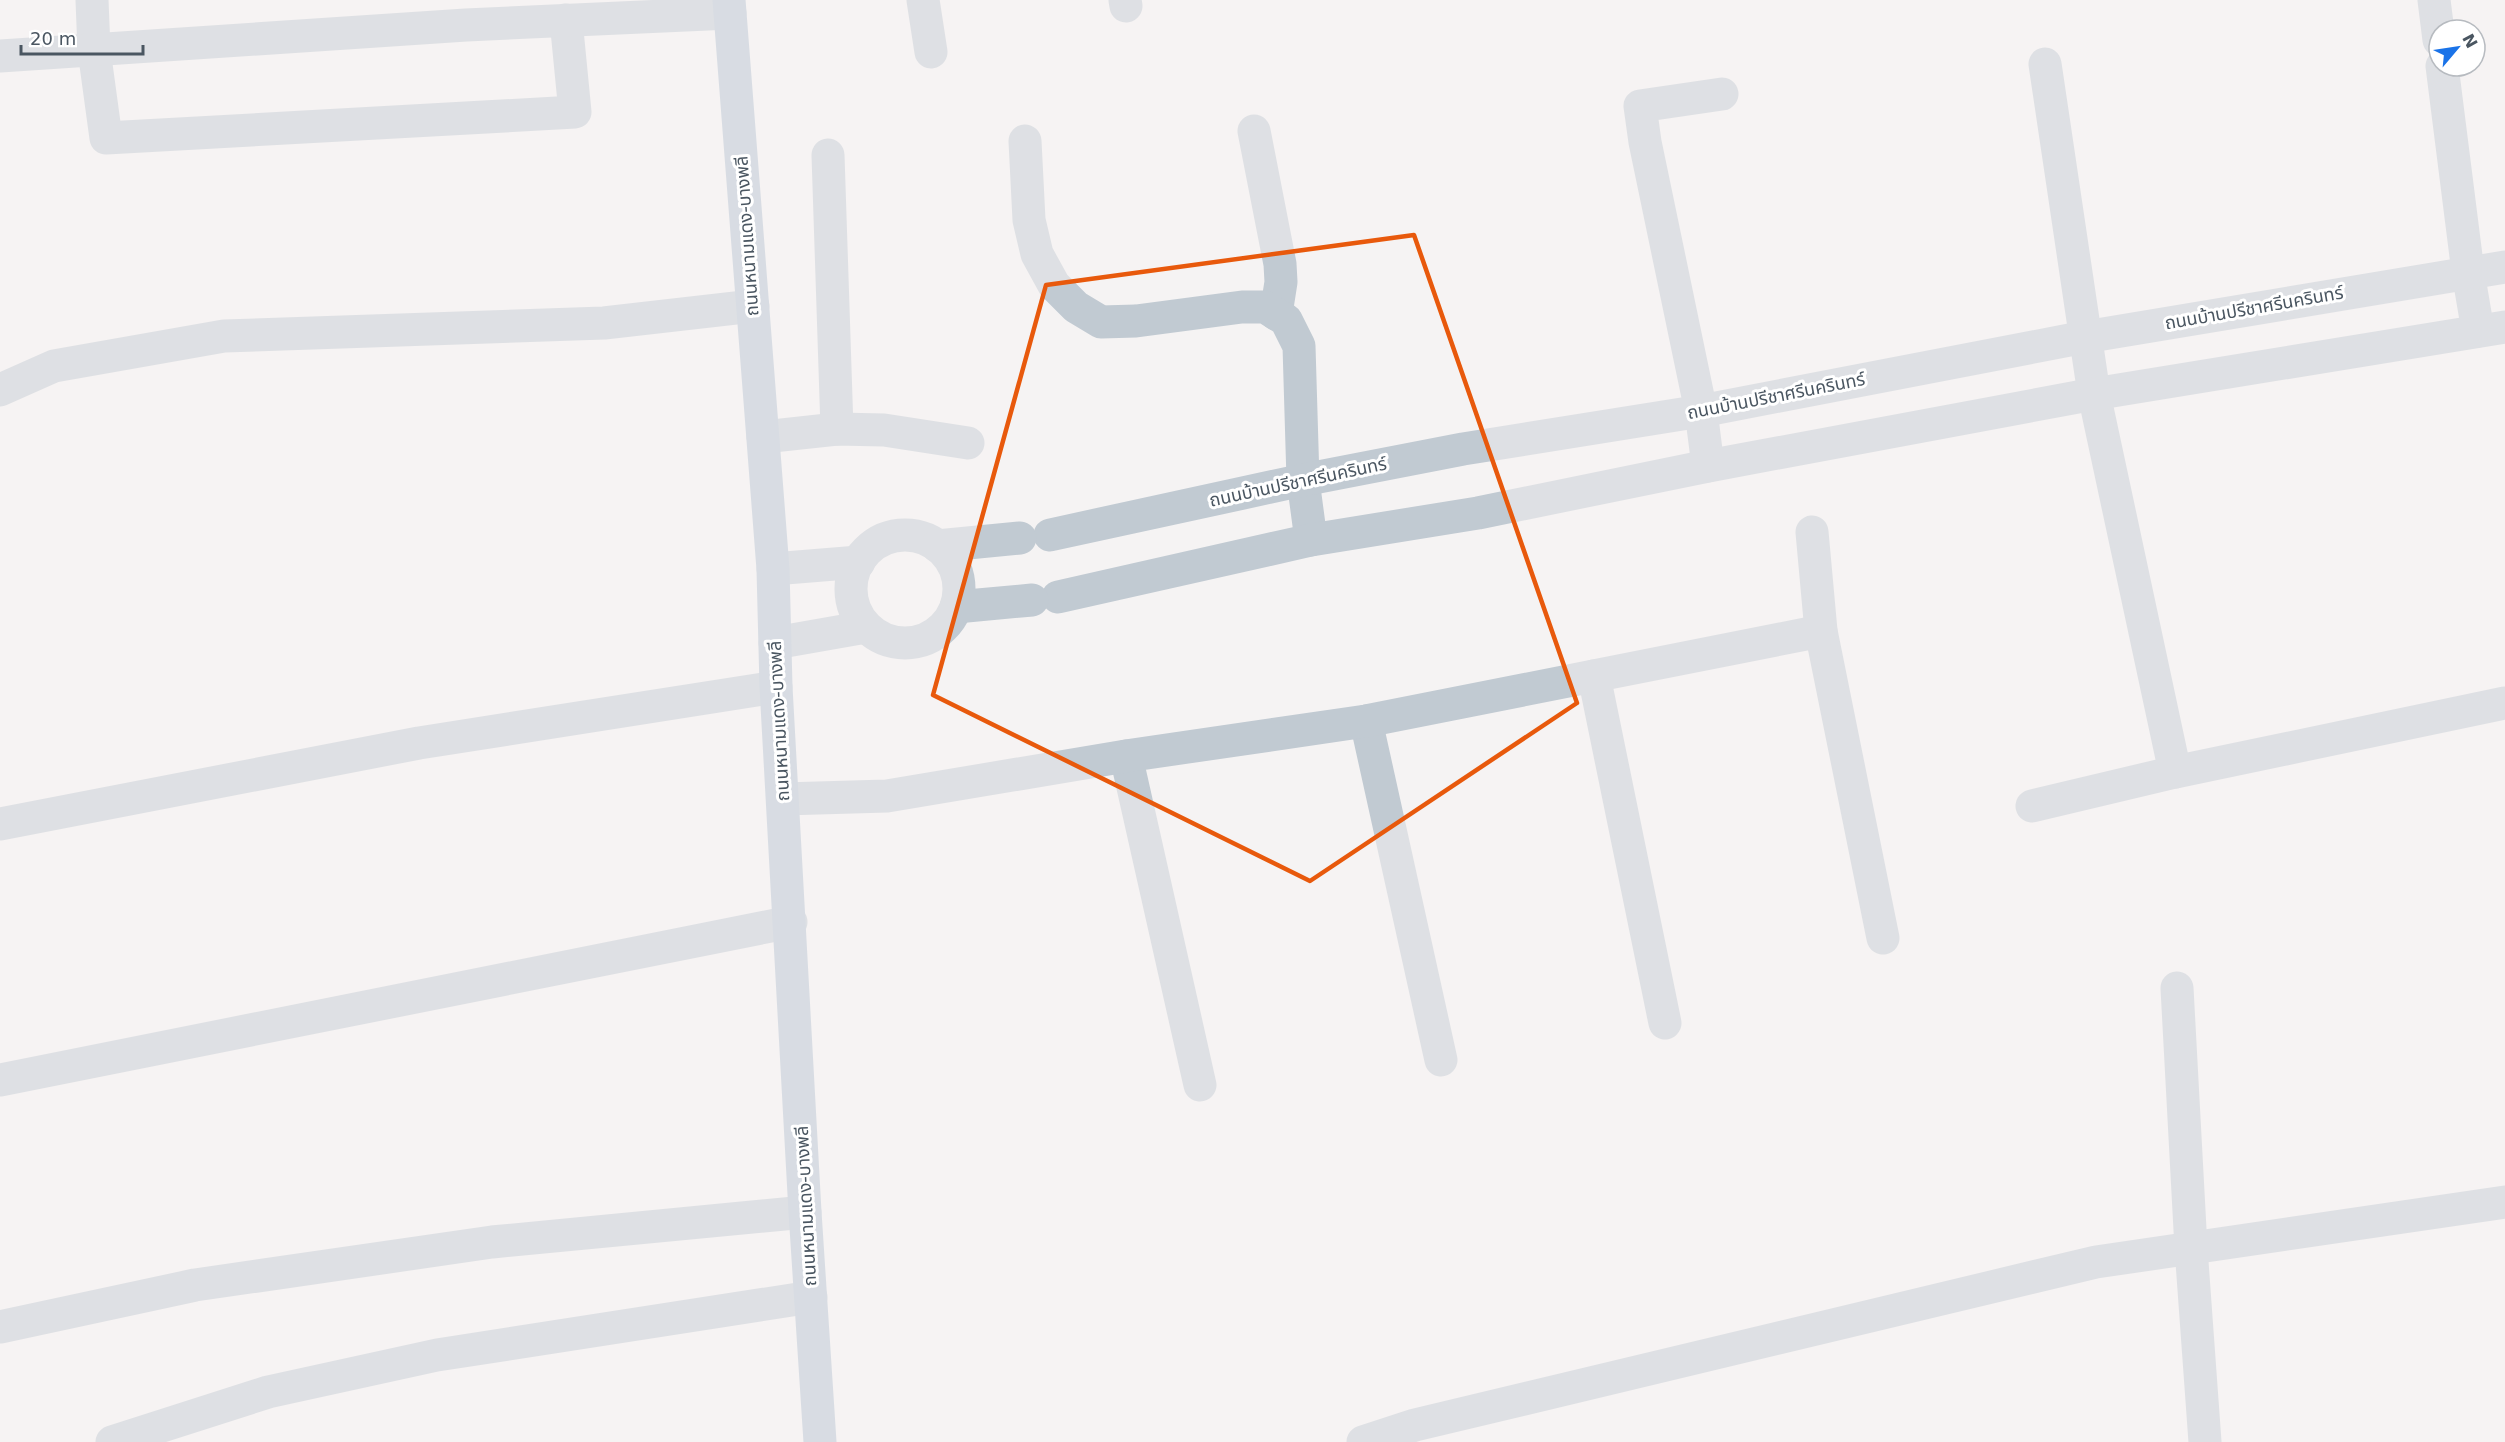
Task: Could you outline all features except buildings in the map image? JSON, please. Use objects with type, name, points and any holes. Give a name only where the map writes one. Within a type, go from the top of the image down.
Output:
[{"type":"main road","name":"ถนนหนามแดง-บางพลี","points":[[730,7],[773,569],[776,687],[820,1442]]},
{"type":"street","points":[[92,0],[94,50],[106,138],[575,112],[575,13]]},
{"type":"street","points":[[923,0],[931,52]]},
{"type":"street","points":[[2434,0],[2436,18]]},
{"type":"street","points":[[0,56],[94,50],[466,12],[575,13],[730,7]]},
{"type":"street","points":[[2045,64],[2094,394],[2175,772]]},
{"type":"street","points":[[956,607],[1045,598],[1311,540],[1478,513],[1708,466],[2094,394],[2492,329],[2468,272],[2444,78]]},
{"type":"street","points":[[1708,466],[1701,411],[1645,142],[1640,106],[1722,94]]},
{"type":"street","points":[[1254,131],[1280,264],[1281,282],[1276,314]]},
{"type":"street","points":[[1024,141],[1029,219],[1037,254],[1054,285],[1076,307],[1101,322],[1136,321],[1242,307],[1265,307],[1286,320],[1299,346],[1303,480],[1311,540]]},
{"type":"street","points":[[828,155],[837,429]]},
{"type":"street","name":"ถนนบ้านปรีชาศรีนครินทร์","points":[[937,546],[1035,537],[1303,480],[1463,449],[1701,411],[2085,337],[2505,267]]},
{"type":"street","points":[[0,390],[54,366],[225,336],[604,323],[753,306]]},
{"type":"street","points":[[763,437],[837,429],[884,430],[968,443]]},
{"type":"street","points":[[1812,532],[1821,631],[1883,938]]},
{"type":"street","points":[[903,535],[921,538],[937,546],[950,559],[957,575],[959,594],[956,607],[945,626],[932,636],[915,643],[897,643],[881,638],[866,627],[853,603],[851,588],[859,562],[871,548],[886,539],[903,535]]},
{"type":"street","points":[[773,569],[859,562]]},
{"type":"street","points":[[775,643],[866,627]]},
{"type":"street","points":[[783,799],[887,796],[1126,756],[1366,721],[1821,631]]},
{"type":"street","points":[[1594,676],[1665,1023]]},
{"type":"street","points":[[0,824],[419,743],[776,687]]},
{"type":"street","points":[[2032,806],[2175,772],[2505,703]]},
{"type":"street","points":[[1366,721],[1441,1060]]},
{"type":"street","points":[[1126,756],[1200,1085]]},
{"type":"street","points":[[0,1080],[791,922]]},
{"type":"street","points":[[2177,988],[2190,1248],[2205,1442]]},
{"type":"street","points":[[1363,1442],[1415,1425],[2084,1265],[2505,1202]]},
{"type":"street","points":[[0,1328],[195,1285],[492,1242],[805,1212]]},
{"type":"street","points":[[112,1442],[268,1392],[437,1355],[811,1297]]},
{"type":"highlighted area","points":[[1414,235],[1577,703],[1310,881],[933,695],[1046,285]]}]
